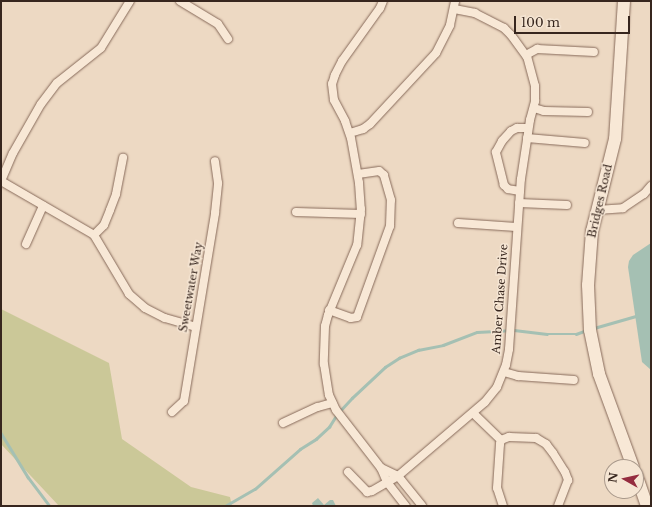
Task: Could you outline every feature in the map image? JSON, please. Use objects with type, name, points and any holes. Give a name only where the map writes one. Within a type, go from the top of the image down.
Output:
[{"type":"street","points":[[130,1],[101,48],[57,83],[41,104],[13,153],[1,180],[94,235],[129,294],[145,308],[165,318],[196,327]]},
{"type":"street","points":[[180,1],[218,24],[228,39]]},
{"type":"street","points":[[383,1],[380,8],[342,61],[333,79],[332,90],[334,100],[350,133],[358,174],[361,214],[357,245],[330,310],[326,326],[324,357],[332,403],[346,425],[382,468],[387,482],[406,506]]},
{"type":"street","name":"Bridges Road","points":[[624,1],[615,139],[592,231],[588,285],[590,330],[599,374],[630,459]]},
{"type":"street","name":"Amber Chase Drive","points":[[348,472],[367,492],[398,476],[473,413],[494,392],[504,372],[509,348],[516,227],[520,191],[528,128],[534,108],[535,86],[526,55],[515,39],[504,28],[454,5],[447,33],[436,53],[370,124],[363,129],[350,133]]},
{"type":"street","points":[[526,55],[537,49],[594,52]]},
{"type":"street","points":[[534,108],[544,111],[588,112]]},
{"type":"street","points":[[520,191],[508,189],[504,185],[496,152],[502,141],[511,131],[517,128],[528,128]]},
{"type":"street","points":[[527,138],[585,143]]},
{"type":"street","points":[[94,235],[104,225],[110,210],[116,194],[123,158]]},
{"type":"street","name":"Sweetwater Way","points":[[172,412],[184,400],[215,213],[218,183],[215,161]]},
{"type":"street","points":[[330,310],[351,318],[357,317],[390,226],[392,209],[384,174],[379,171],[358,174]]},
{"type":"street","points":[[597,210],[623,208],[644,194],[651,186]]},
{"type":"street","points":[[519,203],[567,205]]},
{"type":"street","points":[[26,244],[43,206]]},
{"type":"street","points":[[296,212],[361,214]]},
{"type":"street","points":[[458,224],[516,227]]},
{"type":"street","points":[[504,372],[518,376],[574,380]]},
{"type":"street","points":[[282,423],[318,407],[332,403]]},
{"type":"street","points":[[473,413],[501,440]]},
{"type":"street","points":[[501,440],[509,437],[536,438],[546,444],[565,472],[568,480],[558,506]]},
{"type":"street","points":[[501,440],[497,488],[503,506]]},
{"type":"street","points":[[382,468],[398,476],[422,506]]},
{"type":"shaded area","points":[[651,243],[651,370],[642,362],[628,267],[629,261],[633,255]]},
{"type":"shaded area","points":[[1,309],[109,363],[122,439],[191,487],[230,497],[232,506],[59,506],[1,444]]},
{"type":"shaded area","points":[[318,498],[324,505],[330,500],[333,500],[336,506],[313,506],[312,503]]},
{"type":"waterway","points":[[594,328],[636,316]]},
{"type":"waterway","points":[[225,506],[255,489],[300,449],[316,439],[329,427],[337,414],[352,398],[385,367],[399,358],[418,350],[443,345],[477,332],[514,330],[547,334],[576,334],[587,330]]},
{"type":"waterway","points":[[1,433],[28,477],[50,506]]}]
